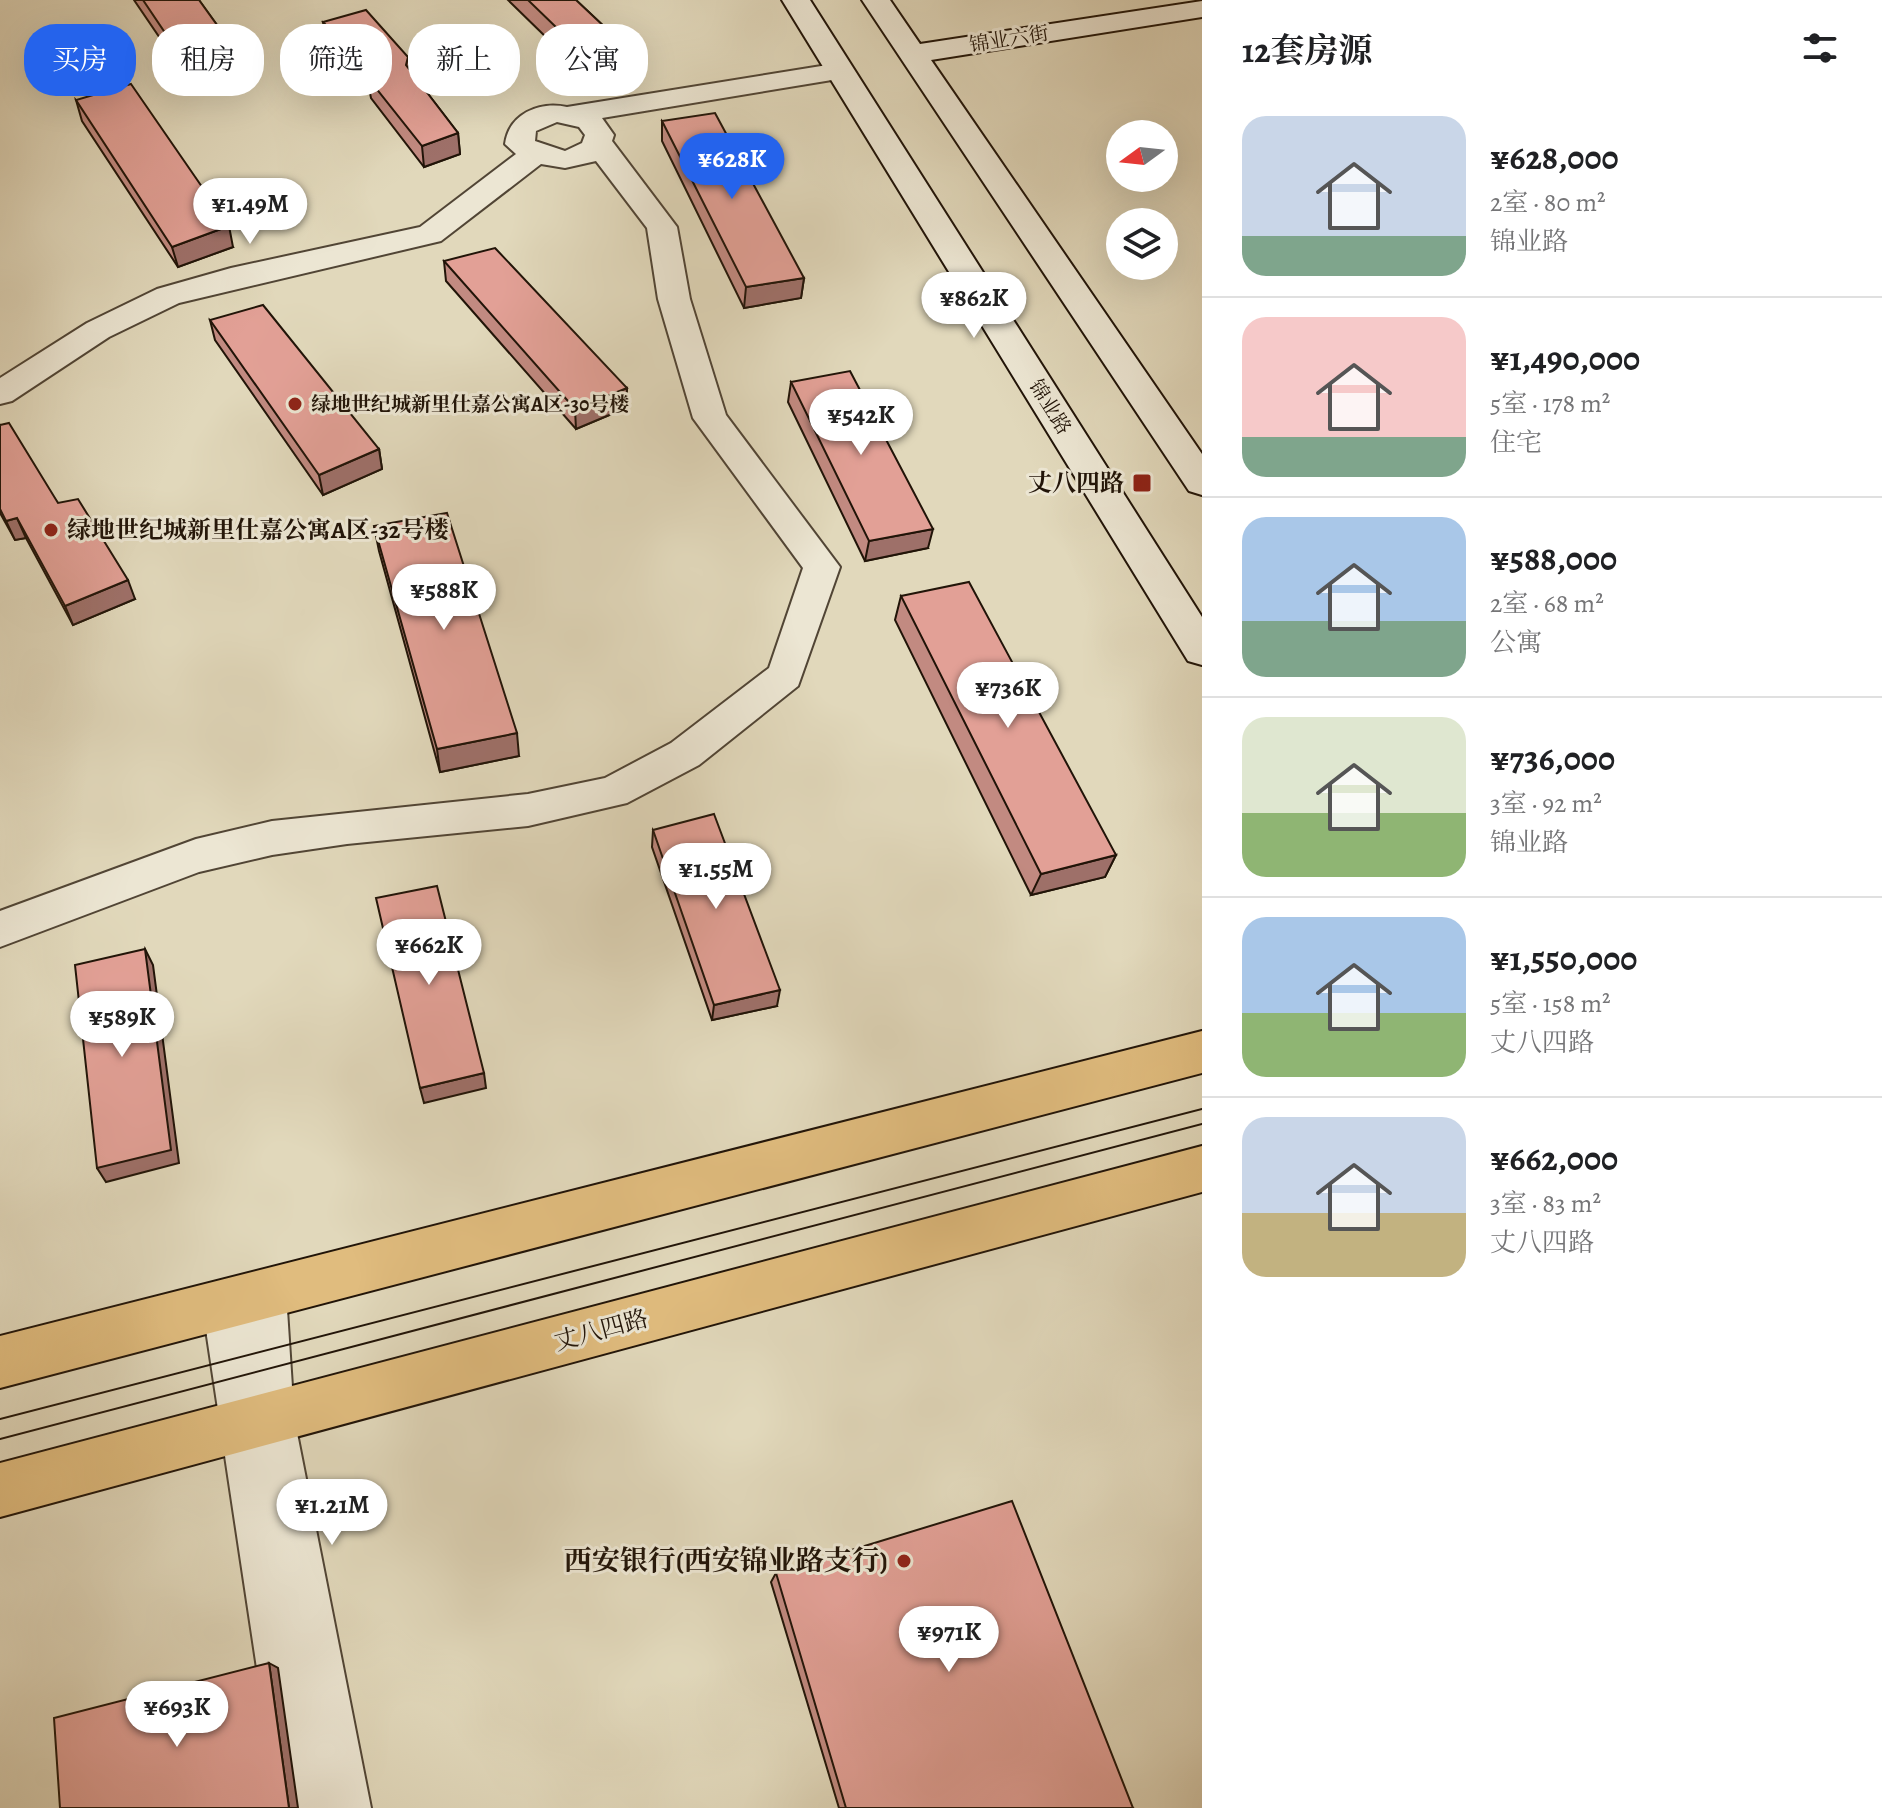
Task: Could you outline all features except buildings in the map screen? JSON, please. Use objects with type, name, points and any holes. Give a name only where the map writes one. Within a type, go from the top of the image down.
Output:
[{"type":"main road","name":"锦业路","points":[[796,0],[1202,650]]},
{"type":"main road","points":[[876,0],[1202,482]]},
{"type":"main road","name":"锦业六街","points":[[912,54],[1202,9]]},
{"type":"main road","points":[[0,1362],[1202,1052]]},
{"type":"main road","name":"丈八四路","points":[[0,1490],[1202,1169]]},
{"type":"street","points":[[846,82],[599,139],[591,151],[571,158],[534,155],[520,144],[522,128],[542,115],[846,82]]},
{"type":"street","points":[[0,929],[196,856],[272,838],[347,827],[528,810],[613,792],[685,754],[785,676],[822,567],[710,418],[678,314],[662,227],[599,139],[589,120],[573,114]]},
{"type":"street","points":[[0,393],[98,330],[168,296],[231,278],[430,234],[534,155]]},
{"type":"street","points":[[244,1298],[256,1422],[307,1808]]},
{"type":"street","points":[[256,1422],[342,1808]]},
{"type":"tram line","points":[[0,1419],[1202,1109]]},
{"type":"tram line","points":[[0,1439],[1202,1124]]},
{"type":"place","name":"绿地世纪城新里仕嘉公寓A区-30号楼","points":[[295,404]]},
{"type":"place","name":"丈八四路","points":[[1142,483]]},
{"type":"place","name":"绿地世纪城新里仕嘉公寓A区-32号楼","points":[[51,530]]},
{"type":"place","name":"西安银行(西安锦业路支行)","points":[[904,1561]]}]
